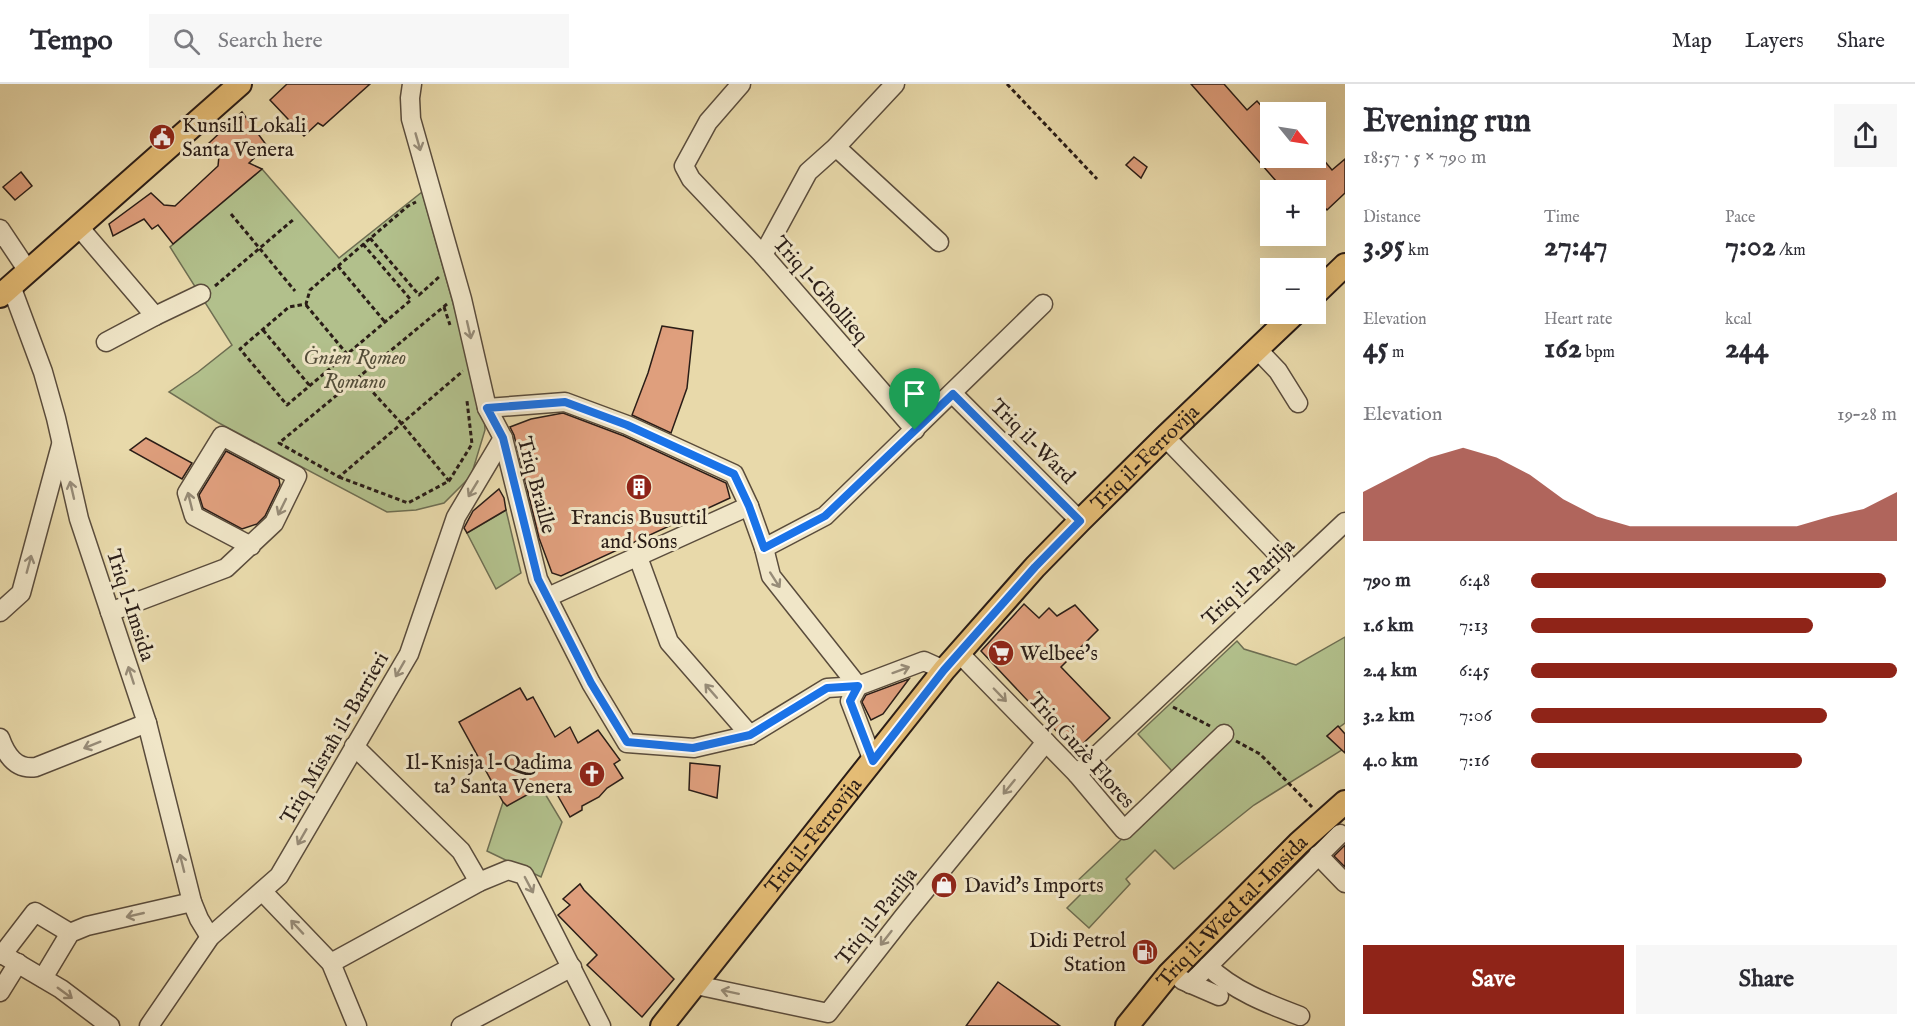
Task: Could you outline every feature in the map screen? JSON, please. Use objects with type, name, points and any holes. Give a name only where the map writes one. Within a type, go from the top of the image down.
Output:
[{"type":"main road","points":[[6,291],[240,84]]},
{"type":"main road","points":[[1326,283],[1345,265]]},
{"type":"main road","name":"Triq il-Ferrovija","points":[[662,1026],[944,670],[1035,567],[1165,437],[1283,324]]},
{"type":"main road","name":"Triq il-Wied tal-Imsida","points":[[1127,1026],[1169,974],[1336,828],[1345,802]]},
{"type":"street","name":"Triq l-Għollieq","points":[[741,84],[708,122],[684,166],[691,179],[763,255],[915,430]]},
{"type":"street","points":[[763,255],[808,172],[836,147],[895,84]]},
{"type":"street","name":"Triq Braille","points":[[408,94],[411,120],[462,299],[487,408],[503,438],[538,579],[591,683],[627,742],[693,748],[750,735]]},
{"type":"street","points":[[836,147],[939,242]]},
{"type":"street","points":[[79,227],[155,316]]},
{"type":"street","points":[[0,229],[28,271]]},
{"type":"street","points":[[106,342],[207,290]]},
{"type":"street","name":"Triq l-Imsida","points":[[6,291],[43,372],[79,519],[147,723],[192,903],[210,937]]},
{"type":"street","points":[[764,548],[825,516],[1043,304]]},
{"type":"street","points":[[1257,349],[1278,371],[1298,403]]},
{"type":"street","name":"Triq il-Ward","points":[[953,394],[1080,521]]},
{"type":"street","points":[[487,408],[565,402],[616,421],[734,474],[749,506],[771,576],[858,686]]},
{"type":"street","points":[[110,612],[226,568],[251,546],[274,523],[297,476],[222,436],[187,493],[194,516],[251,546]]},
{"type":"street","points":[[1165,437],[1293,570]]},
{"type":"street","name":"Triq Misraħ il-Barrieri","points":[[149,1026],[210,937],[279,876],[409,654],[456,517],[503,438]]},
{"type":"street","points":[[0,612],[21,593],[61,443]]},
{"type":"street","points":[[548,597],[749,506]]},
{"type":"street","name":"Triq il-Parilja","points":[[1077,774],[1345,522]]},
{"type":"street","points":[[638,557],[669,642],[750,735],[827,688],[858,686],[924,662],[944,670]]},
{"type":"street","name":"Triq Ġużè Flores","points":[[959,653],[1077,774],[1124,830],[1224,734]]},
{"type":"street","points":[[858,686],[850,701],[873,761]]},
{"type":"street","points":[[0,738],[10,759],[23,767],[36,767],[147,723]]},
{"type":"street","name":"Triq il-Parilja","points":[[696,985],[828,1013],[1046,742]]},
{"type":"street","points":[[354,746],[461,851],[479,882]]},
{"type":"street","points":[[1190,984],[1318,855],[1336,828]]},
{"type":"street","points":[[1318,855],[1345,882]]},
{"type":"street","points":[[331,963],[479,882],[508,870],[524,875],[601,1026]]},
{"type":"street","points":[[263,892],[331,963],[357,1026]]},
{"type":"street","points":[[43,978],[70,933],[87,926],[192,903]]},
{"type":"street","points":[[0,992],[7,957],[35,912],[70,933]]},
{"type":"street","points":[[7,957],[43,978],[110,1026]]},
{"type":"street","points":[[1208,966],[1220,978],[1274,1006],[1300,1016]]},
{"type":"street","points":[[461,1026],[572,967]]},
{"type":"street","points":[[1169,974],[1219,996]]},
{"type":"path","points":[[1007,84],[1097,179]]},
{"type":"path","points":[[306,304],[310,290],[416,201],[420,212]]},
{"type":"path","points":[[231,214],[295,291]]},
{"type":"path","points":[[207,290],[294,219]]},
{"type":"path","points":[[370,238],[419,295],[441,276]]},
{"type":"path","points":[[306,304],[289,307],[240,349],[287,405],[411,300],[363,244]]},
{"type":"path","points":[[338,266],[385,322]]},
{"type":"path","points":[[306,304],[347,354]]},
{"type":"path","points":[[451,328],[444,307],[279,443],[339,477],[408,503],[449,481],[472,444],[466,392]]},
{"type":"path","points":[[263,329],[310,386]]},
{"type":"path","points":[[339,477],[464,370],[465,381]]},
{"type":"path","points":[[358,376],[402,424],[449,481]]},
{"type":"path","points":[[1156,698],[1260,754],[1336,828]]},
{"type":"green space","name":"Ġnien Romeo Romano","points":[[262,169],[339,258],[422,192],[484,414],[485,430],[471,476],[444,503],[416,510],[387,512],[217,422],[169,392],[232,345],[170,247]]},
{"type":"green space","points":[[506,510],[521,573],[496,589],[467,533]]},
{"type":"green space","points":[[1345,637],[1345,723],[1327,736],[1342,750],[1254,805],[1174,869],[1155,850],[1126,879],[1130,884],[1089,928],[1067,908],[1081,894],[1073,885],[1177,787],[1171,770],[1138,734],[1237,641],[1244,649],[1296,665]]},
{"type":"green space","points":[[541,787],[562,822],[541,877],[487,851],[503,802]]},
{"type":"building","points":[[287,84],[370,84],[323,126],[318,123],[304,136],[270,100]]},
{"type":"building","points":[[1191,84],[1224,84],[1247,110],[1257,101],[1260,104],[1260,163]]},
{"type":"building","points":[[242,112],[267,146],[249,163],[262,169],[173,244],[158,225],[152,229],[144,219],[113,236],[109,224],[151,193],[164,205],[175,206],[218,166],[219,156],[209,143]]},
{"type":"building","points":[[1134,157],[1147,167],[1141,178],[1126,165]]},
{"type":"building","points":[[1345,159],[1345,193],[1327,210],[1326,180],[1275,180],[1265,168],[1326,168],[1326,163],[1332,170]]},
{"type":"building","points":[[21,172],[32,186],[15,200],[3,187]]},
{"type":"building","points":[[662,326],[693,331],[687,388],[671,433],[632,415]]},
{"type":"building","name":"Francis Busuttil and Sons","points":[[563,413],[624,436],[726,483],[730,498],[561,576],[552,573],[539,538],[514,435],[510,427],[531,419]]},
{"type":"building","points":[[146,438],[192,463],[182,479],[130,450]]},
{"type":"building","points":[[226,451],[279,479],[280,485],[265,516],[257,524],[242,529],[203,508],[199,495]]},
{"type":"building","points":[[499,489],[504,498],[506,510],[467,533],[464,528],[473,511]]},
{"type":"building","points":[[1024,604],[1039,618],[1049,608],[1057,616],[1075,605],[1098,630],[1061,667],[1110,718],[1075,751],[981,651]]},
{"type":"building","points":[[909,679],[883,714],[871,720],[862,702],[866,695]]},
{"type":"building","points":[[520,688],[527,700],[533,697],[555,737],[570,727],[578,743],[598,730],[620,760],[614,764],[623,778],[570,817],[550,782],[507,806],[459,722]]},
{"type":"building","points":[[1338,726],[1345,734],[1345,753],[1327,736]]},
{"type":"building","points":[[690,763],[720,766],[717,798],[689,790]]},
{"type":"building","points":[[1345,845],[1345,867],[1334,856]]},
{"type":"building","points":[[580,884],[674,979],[642,1017],[587,965],[597,955],[558,915],[570,905],[563,899]]},
{"type":"building","points":[[998,982],[1060,1026],[966,1026]]},
{"type":"place","name":"Kunsill Lokali Santa Venera","points":[[162,137]]},
{"type":"place","name":"Francis Busuttil and Sons","points":[[639,487]]},
{"type":"place","name":"Welbee's","points":[[1001,653]]},
{"type":"place","name":"Il-Knisja l-Qadima ta' Santa Venera","points":[[592,774]]},
{"type":"place","name":"David's Imports","points":[[944,885]]},
{"type":"place","name":"Didi Petrol Station","points":[[1145,952]]},
{"type":"route","points":[[953,394],[1080,521],[1035,567],[944,670],[873,761],[850,701],[858,686],[827,688],[750,735],[693,748],[627,742],[591,683],[538,579],[503,438],[487,408],[565,402],[627,425],[734,474],[749,506],[764,548],[825,516],[915,430],[953,394]]}]
